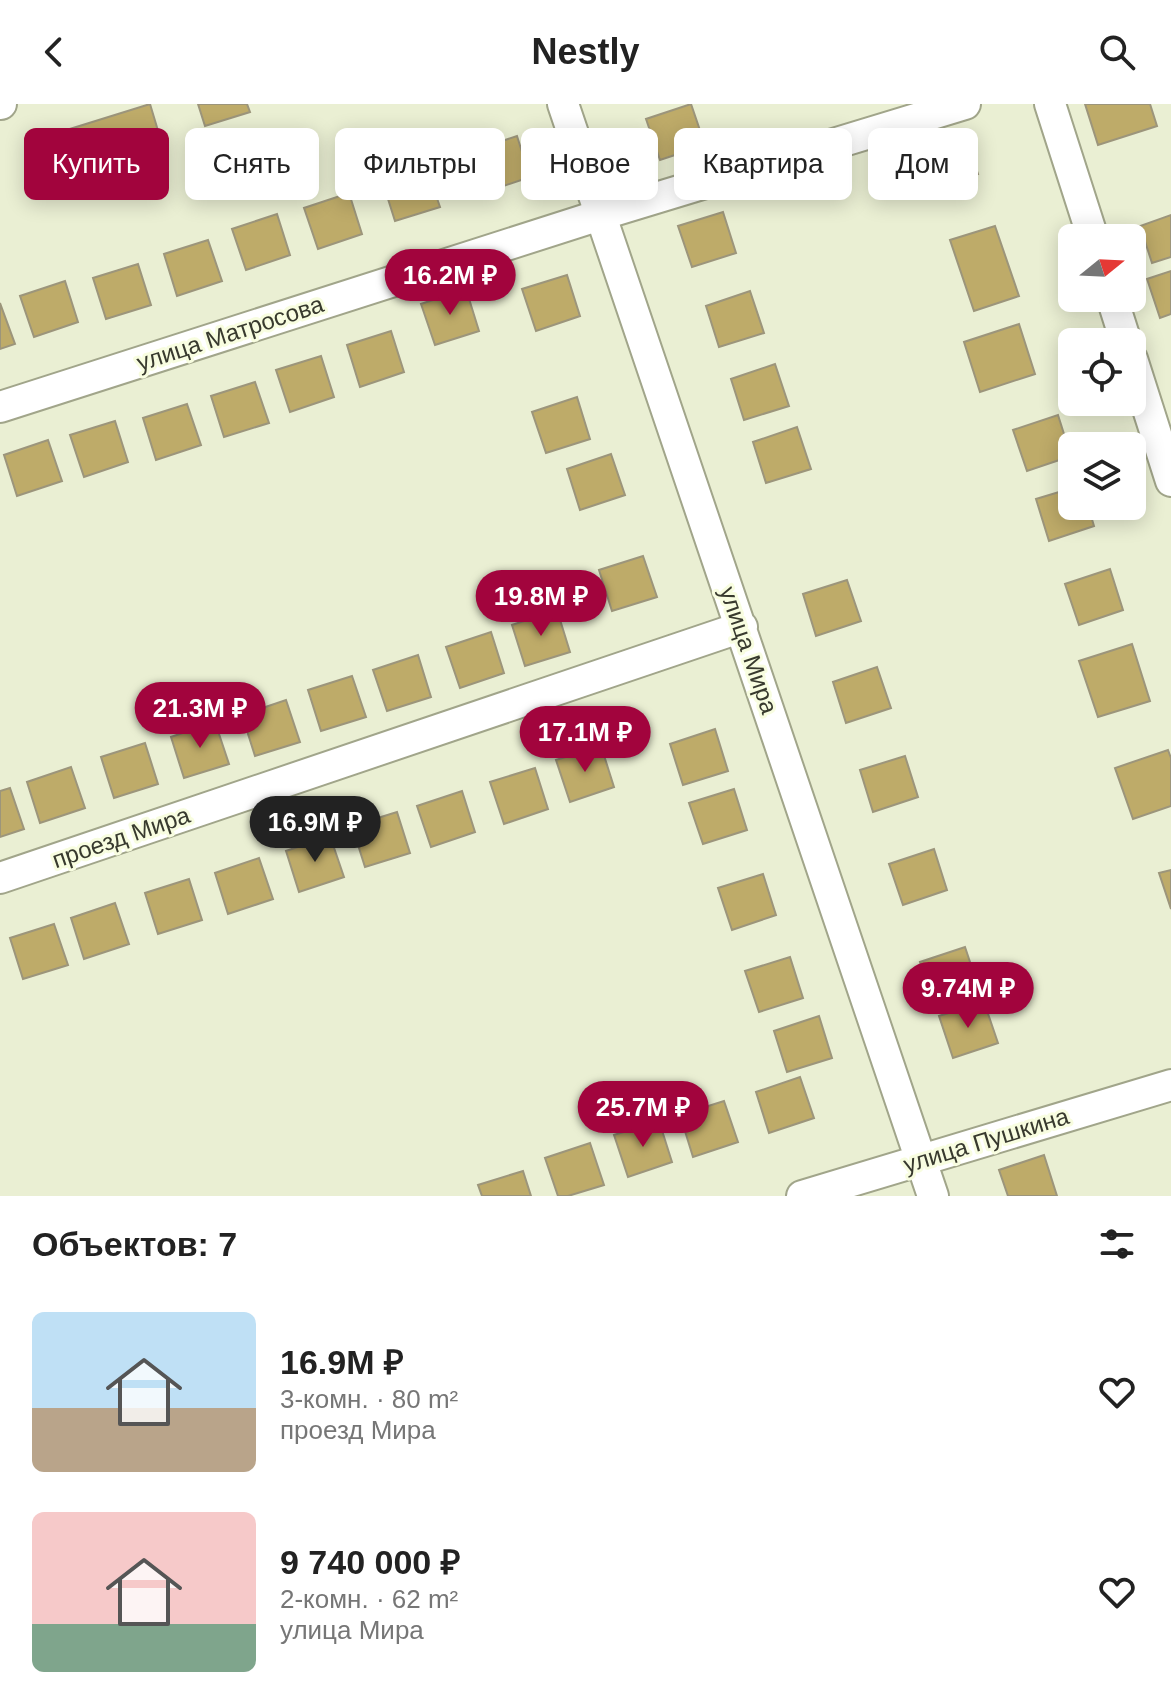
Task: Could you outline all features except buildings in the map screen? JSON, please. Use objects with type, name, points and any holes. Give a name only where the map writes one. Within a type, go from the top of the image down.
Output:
[{"type":"street","name":"улица Мира","points":[[563,104],[933,1196]]},
{"type":"street","name":"улица Матросова","points":[[0,407],[600,215],[965,104]]},
{"type":"street","points":[[1050,104],[1089,224]]},
{"type":"street","points":[[1146,403],[1171,481]]},
{"type":"street","name":"проезд Мира","points":[[0,878],[742,627]]},
{"type":"street","name":"улица Пушкина","points":[[802,1196],[1171,1085]]}]
